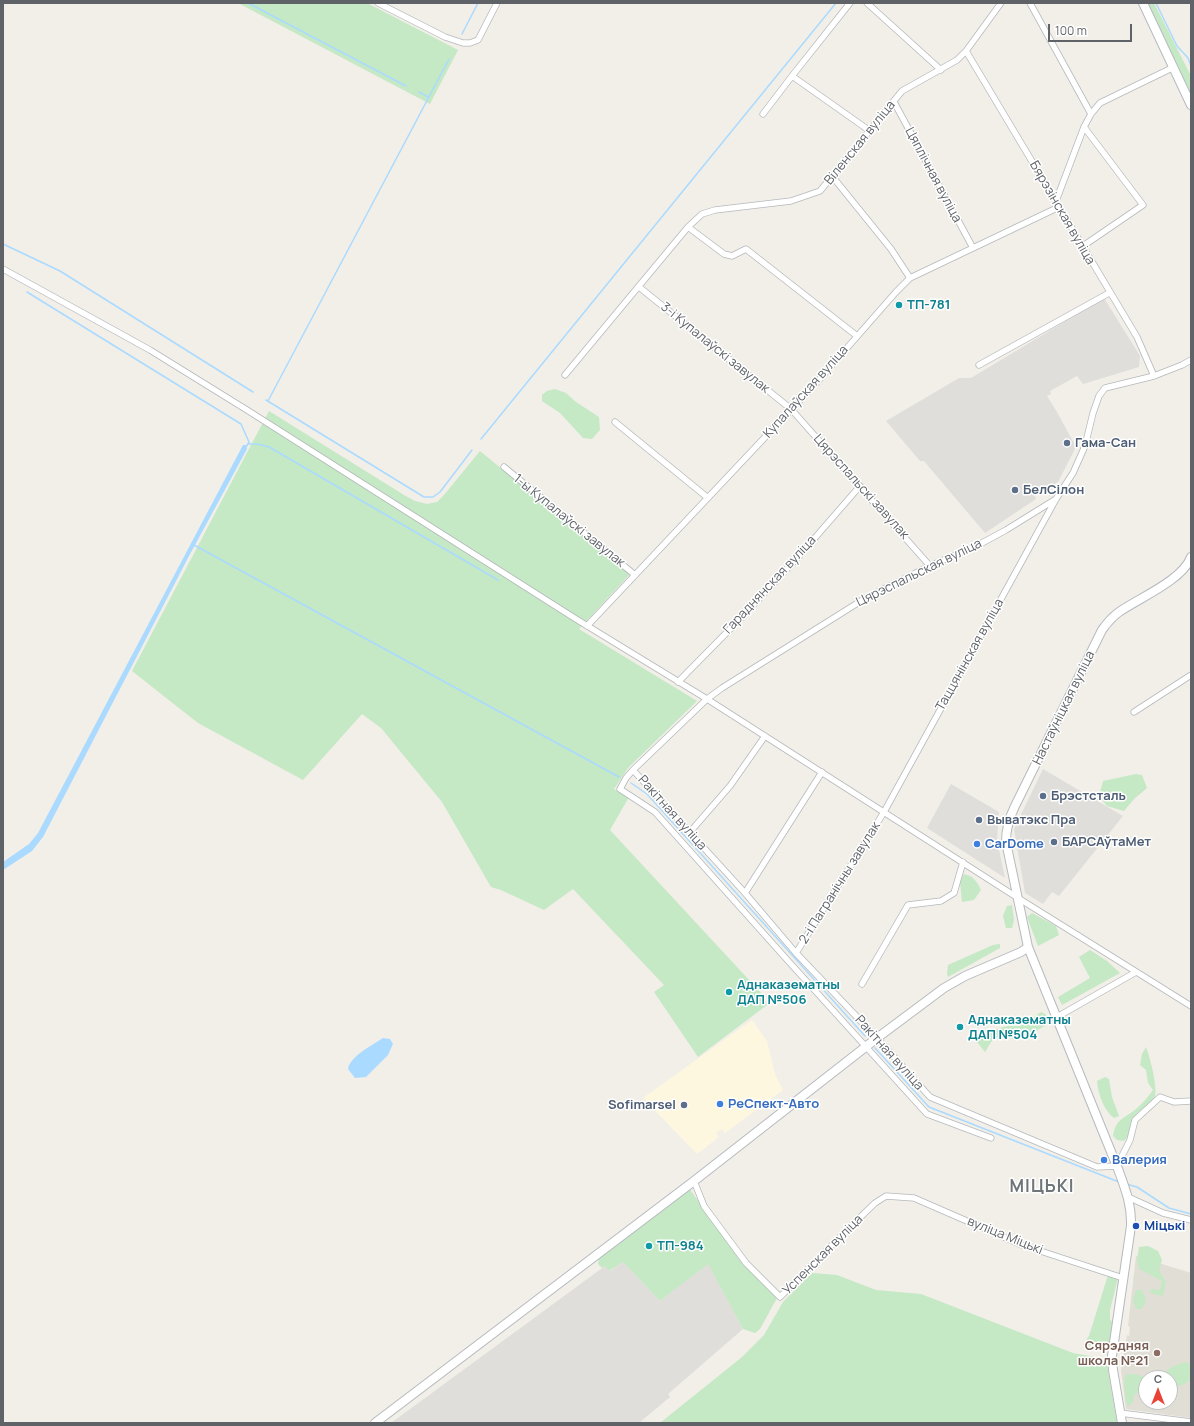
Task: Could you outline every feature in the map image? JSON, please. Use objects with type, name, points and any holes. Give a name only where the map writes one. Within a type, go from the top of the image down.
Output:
[{"type":"street","points":[[378,3],[456,42],[470,43],[478,40],[497,3]]},
{"type":"street","points":[[763,114],[850,3]]},
{"type":"street","points":[[867,3],[941,70]]},
{"type":"street","name":"Віленская вуліца","points":[[565,375],[688,227],[702,214],[715,210],[791,201],[820,191],[902,91],[957,60],[966,51],[1001,3]]},
{"type":"street","points":[[1030,3],[1091,114]]},
{"type":"street","points":[[1143,3],[1191,105]]},
{"type":"street","name":"Бярэзінская вуліца","points":[[966,51],[1058,204],[1109,293],[1137,337],[1154,376]]},
{"type":"street","points":[[1058,204],[1084,127],[1091,114],[1100,103],[1174,67]]},
{"type":"street","points":[[792,76],[870,131]]},
{"type":"street","name":"Цяплічная вуліца","points":[[894,102],[973,248]]},
{"type":"street","points":[[1082,246],[1143,205],[1084,127]]},
{"type":"street","points":[[832,176],[891,249],[910,278]]},
{"type":"street","name":"Купалаўская вуліца","points":[[587,626],[791,409],[910,278],[973,248],[1058,204]]},
{"type":"street","points":[[688,227],[724,254],[732,256],[746,249],[857,336]]},
{"type":"street","points":[[3,269],[150,350],[247,410],[587,626],[707,699],[1018,898],[1191,1006]]},
{"type":"street","name":"3-і Купалаўскі завулак","points":[[639,287],[791,409]]},
{"type":"street","points":[[979,365],[1109,293]]},
{"type":"street","points":[[1154,376],[1191,360]]},
{"type":"street","name":"Цярэспальская вуліца","points":[[620,789],[633,770],[707,699],[722,688],[864,599],[930,566],[982,543],[1056,499],[1073,473],[1085,446],[1099,396],[1105,388],[1154,376]]},
{"type":"street","name":"Цярэспальскі завулак","points":[[791,409],[930,566]]},
{"type":"street","points":[[615,422],[708,498]]},
{"type":"street","name":"1-ы Купалаўскі завулак","points":[[504,467],[635,575]]},
{"type":"street","name":"Гараднянская вуліца","points":[[678,682],[800,555],[860,486]]},
{"type":"street","name":"Таццянінская вуліца","points":[[884,812],[1056,499]]},
{"type":"street","name":"Настаўніцкая вуліца","points":[[1028,947],[1006,842],[1006,833],[1009,820],[1102,630],[1110,619],[1120,611],[1174,578],[1190,562]]},
{"type":"street","points":[[1134,712],[1191,675]]},
{"type":"street","points":[[690,832],[730,786],[765,736]]},
{"type":"street","name":"Ракітная вуліца","points":[[633,770],[745,893],[796,953],[877,1038],[930,1098],[1097,1167],[1118,1167]]},
{"type":"street","points":[[745,893],[822,772]]},
{"type":"street","name":"Ракітная вуліца","points":[[620,789],[655,812],[927,1114],[991,1138]]},
{"type":"street","name":"2-і Пагранічны завулак","points":[[796,953],[884,812]]},
{"type":"street","points":[[862,984],[908,905],[941,900],[954,893],[962,862]]},
{"type":"street","points":[[375,1423],[694,1181],[877,1038],[944,988],[965,976],[1021,952],[1028,947],[1118,1167],[1128,1197],[1131,1226],[1112,1356],[1122,1423]]},
{"type":"street","points":[[1057,1017],[1136,972]]},
{"type":"street","points":[[1118,1167],[1130,1140],[1135,1120],[1160,1098],[1174,1102],[1191,1101]]},
{"type":"street","name":"Успенская вуліца","points":[[694,1181],[704,1206],[746,1263],[780,1297],[845,1232],[875,1204],[886,1196]]},
{"type":"street","name":"вуліца Міцькі","points":[[886,1196],[914,1198],[1022,1245],[1123,1278]]},
{"type":"street","points":[[1128,1197],[1163,1213],[1191,1220]]},
{"type":"street","points":[[1120,1413],[1191,1422]]},
{"type":"shaded area","points":[[1104,298],[1140,356],[1139,367],[1083,384],[1077,376],[1050,391],[1051,394],[1047,396],[1076,447],[1058,482],[1035,496],[1036,499],[985,533],[924,461],[920,461],[886,421],[959,378],[971,378]]},
{"type":"shaded area","points":[[1043,769],[1123,816],[1059,896],[1052,892],[1043,904],[1025,893],[1014,829]]},
{"type":"shaded area","points":[[951,784],[999,812],[997,840],[1005,878],[927,828]]},
{"type":"shaded area","points":[[752,1020],[767,1041],[775,1074],[783,1090],[725,1133],[722,1129],[720,1130],[716,1133],[719,1137],[697,1154],[643,1098]]},
{"type":"shaded area","name":"Сярэдняя школа №21","points":[[1136,1256],[1191,1273],[1191,1418],[1126,1409],[1121,1370],[1127,1335],[1129,1336],[1130,1327],[1128,1326]]},
{"type":"shaded area","points":[[623,1262],[660,1301],[708,1263],[743,1329],[668,1394],[670,1397],[639,1423],[391,1423],[605,1266],[610,1271]]},
{"type":"green space","points":[[238,3],[367,3],[458,50],[430,104]]},
{"type":"green space","points":[[1148,3],[1154,3],[1191,76],[1191,95]]},
{"type":"green space","points":[[555,389],[566,393],[576,402],[599,417],[600,430],[592,439],[583,438],[560,413],[542,401],[542,395],[547,391]]},
{"type":"green space","points":[[269,411],[404,495],[415,501],[427,504],[437,502],[444,495],[480,451],[630,574],[579,629],[697,701],[628,768],[614,789],[629,797],[610,830],[763,995],[767,1005],[698,1057],[654,992],[664,985],[573,889],[544,910],[501,890],[491,887],[442,802],[381,728],[362,714],[303,780],[198,723],[132,671]]},
{"type":"green space","points":[[1136,774],[1142,775],[1147,788],[1134,799],[1124,811],[1107,806],[1099,796],[1103,781]]},
{"type":"green space","points":[[964,874],[974,879],[981,890],[974,900],[962,902],[960,882]]},
{"type":"green space","points":[[1012,905],[1014,920],[1012,928],[1006,928],[1003,916],[1007,906]]},
{"type":"green space","points":[[1032,913],[1056,926],[1059,935],[1038,946],[1027,917]]},
{"type":"green space","points":[[1000,944],[1000,948],[948,977],[948,965],[993,945]]},
{"type":"green space","points":[[1090,950],[1107,961],[1120,973],[1062,1005],[1058,997],[1090,978],[1079,957]]},
{"type":"green space","points":[[1041,1012],[1049,1018],[1048,1024],[1032,1033],[1015,1038],[996,1038],[991,1042],[985,1052],[977,1042],[978,1037],[996,1029],[1026,1024]]},
{"type":"green space","points":[[1146,1047],[1155,1082],[1154,1099],[1135,1116],[1127,1138],[1124,1141],[1117,1140],[1113,1136],[1114,1130],[1118,1123],[1138,1108],[1153,1090],[1148,1083],[1146,1070],[1140,1065],[1142,1054]]},
{"type":"green space","points":[[1105,1077],[1109,1079],[1112,1097],[1119,1116],[1114,1118],[1104,1107],[1099,1091],[1097,1081]]},
{"type":"green space","points":[[689,1188],[739,1259],[777,1298],[760,1329],[755,1333],[743,1329],[708,1264],[660,1301],[623,1262],[609,1271],[605,1266],[602,1268],[598,1264],[599,1258]]},
{"type":"green space","points":[[1148,1246],[1158,1251],[1162,1260],[1159,1271],[1166,1282],[1163,1296],[1150,1293],[1151,1289],[1160,1290],[1162,1281],[1139,1269],[1137,1259],[1139,1247]]},
{"type":"green space","points":[[812,1273],[837,1275],[876,1290],[921,1294],[1073,1353],[1106,1359],[1117,1423],[660,1423],[742,1357],[764,1335],[783,1302]]},
{"type":"green space","points":[[1108,1275],[1118,1278],[1110,1310],[1110,1319],[1112,1322],[1110,1341],[1105,1346],[1083,1345],[1089,1336]]},
{"type":"green space","points":[[1136,1290],[1142,1290],[1145,1298],[1145,1304],[1141,1309],[1136,1309],[1133,1301]]},
{"type":"green space","points":[[1187,1362],[1190,1365],[1190,1379],[1186,1383],[1178,1386],[1178,1370],[1168,1370]]},
{"type":"green space","points":[[1127,1374],[1138,1375],[1138,1393],[1134,1395],[1133,1402],[1129,1406],[1126,1403],[1124,1380]]},
{"type":"water","points":[[243,445],[246,445],[247,449],[189,556],[43,837],[32,851],[3,870],[3,862],[29,844],[38,833]]},
{"type":"water","points":[[383,1038],[390,1039],[393,1044],[388,1055],[366,1077],[355,1078],[348,1069],[350,1064],[357,1055]]},
{"type":"waterway","points":[[248,3],[406,86]]},
{"type":"waterway","points":[[462,34],[478,3]]},
{"type":"waterway","points":[[481,439],[836,3]]},
{"type":"waterway","points":[[1156,3],[1177,46],[1188,58],[1191,66]]},
{"type":"waterway","points":[[268,401],[449,59]]},
{"type":"waterway","points":[[419,92],[428,97]]},
{"type":"waterway","points":[[3,244],[60,271],[253,392]]},
{"type":"waterway","points":[[27,292],[241,424],[249,442],[246,447]]},
{"type":"waterway","points":[[266,400],[424,497],[433,497],[440,492],[472,450]]},
{"type":"waterway","points":[[248,444],[257,444],[269,447],[498,580]]},
{"type":"waterway","points":[[194,545],[619,777]]},
{"type":"waterway","points":[[631,783],[647,794],[865,1036]]},
{"type":"waterway","points":[[875,1048],[929,1107],[1119,1182]]},
{"type":"waterway","points":[[1126,1184],[1137,1187],[1169,1208],[1191,1214]]},
{"type":"place","name":"ТП-781","points":[[899,305]]},
{"type":"place","name":"Гама-Сан","points":[[1067,443]]},
{"type":"place","name":"БелСілон","points":[[1015,490]]},
{"type":"place","name":"Брэстсталь","points":[[1043,796]]},
{"type":"place","name":"Выватэкс Пра","points":[[979,820]]},
{"type":"place","name":"БАРСАўтаМет","points":[[1054,842]]},
{"type":"place","name":"CarDome","points":[[977,844]]},
{"type":"place","name":"Аднаказематны ДАП №506","points":[[729,992]]},
{"type":"place","name":"Аднаказематны ДАП №504","points":[[960,1027]]},
{"type":"place","name":"РеСпект-Авто","points":[[720,1104]]},
{"type":"place","name":"Sofimarsel","points":[[684,1105]]},
{"type":"place","name":"Валерия","points":[[1104,1160]]},
{"type":"place","name":"Міцькі","points":[[1136,1226]]},
{"type":"place","name":"ТП-984","points":[[649,1246]]},
{"type":"place","name":"Сярэдняя школа №21","points":[[1157,1353]]},
{"type":"district","name":"МІЦЬКІ","points":[[1042,1187]]}]
